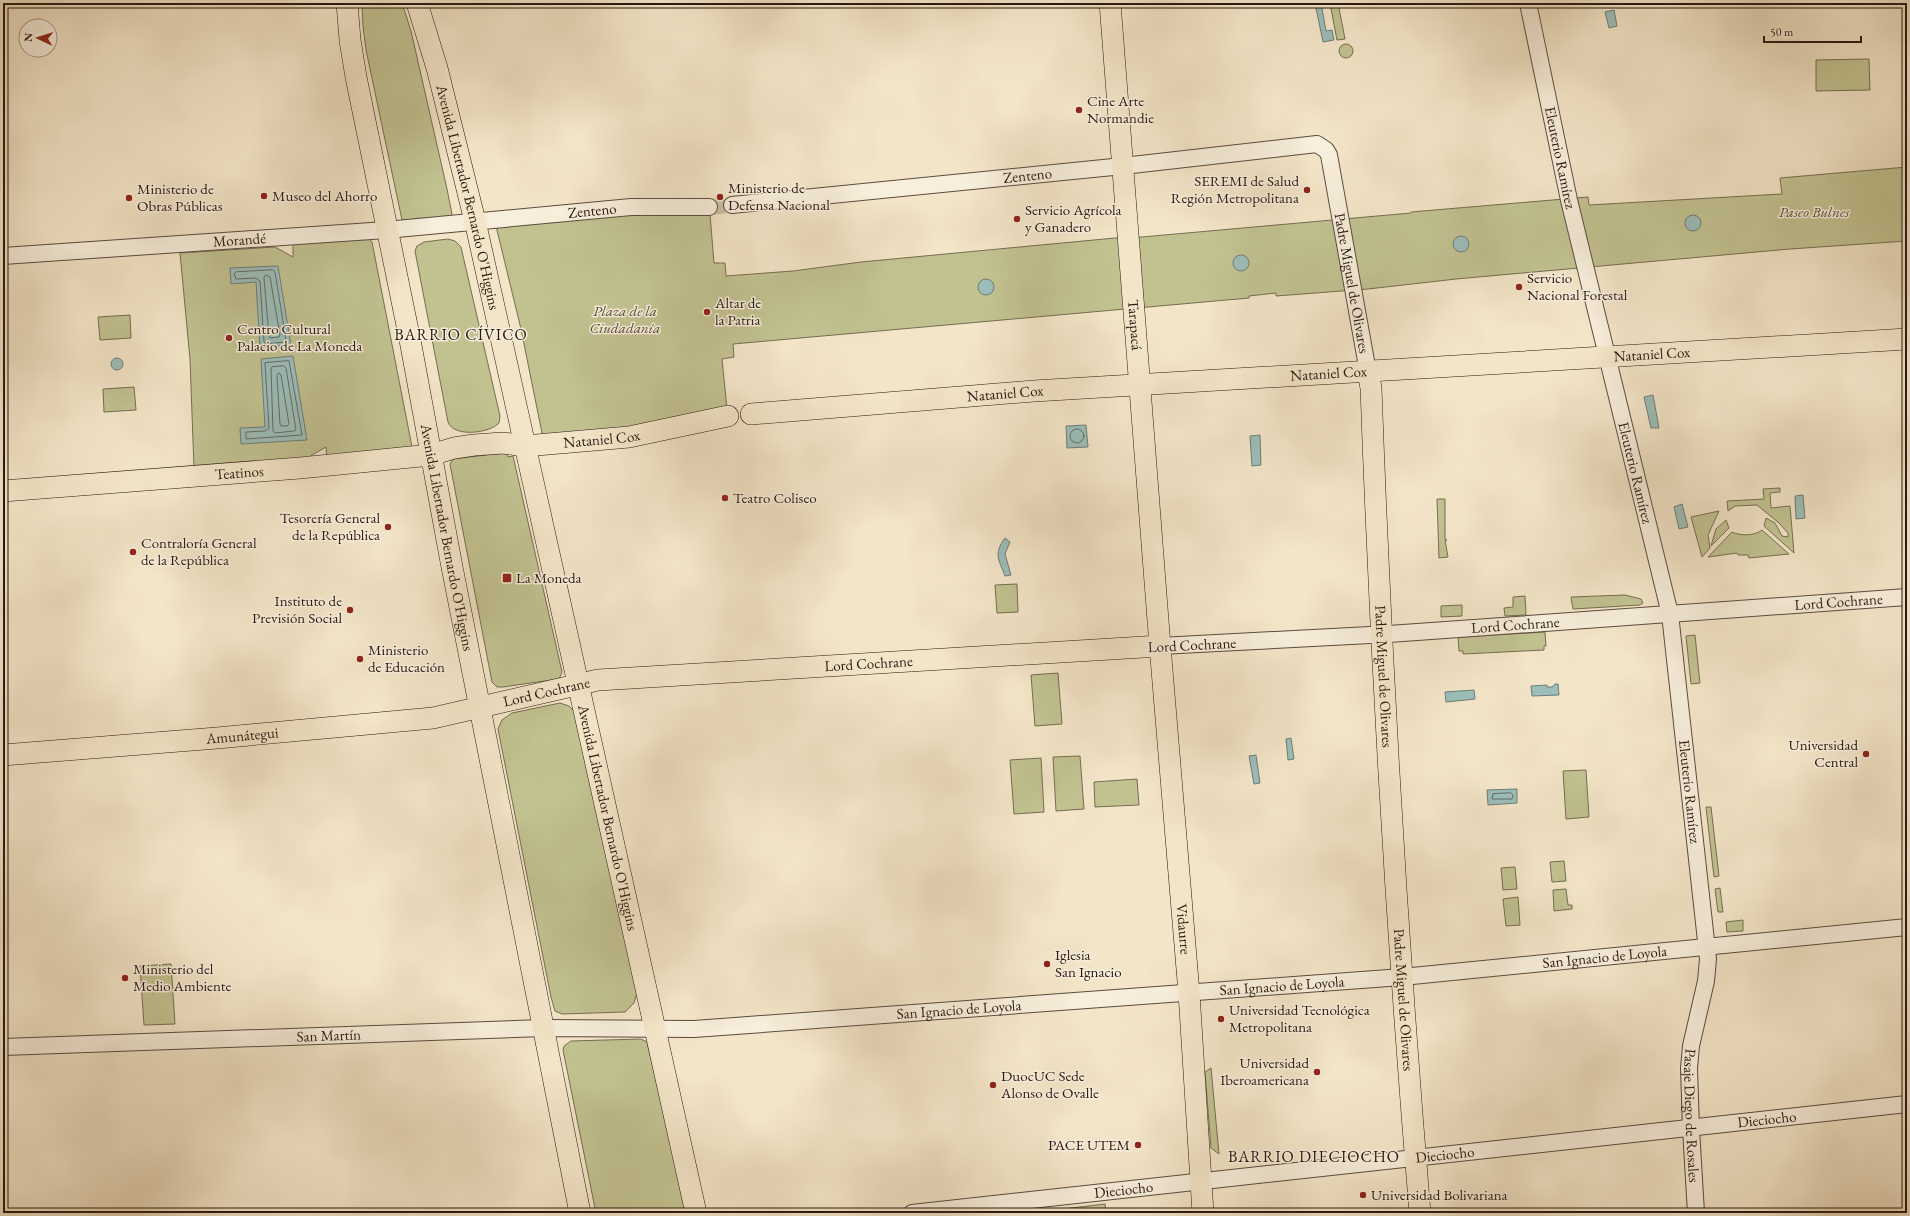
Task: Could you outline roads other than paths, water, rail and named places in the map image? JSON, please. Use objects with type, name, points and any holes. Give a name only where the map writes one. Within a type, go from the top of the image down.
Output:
[{"type":"main road","name":"Avenida Libertador Bernardo O'Higgins","points":[[347,3],[352,58],[386,230],[410,340],[480,708],[580,1213]]},
{"type":"main road","name":"Avenida Libertador Bernardo O'Higgins","points":[[417,3],[437,68],[475,221],[696,1213]]},
{"type":"main road","name":"Tarapacá","points":[[1110,3],[1141,385],[1160,646]]},
{"type":"main road","name":"Nataniel Cox","points":[[751,414],[1034,391],[1907,339]]},
{"type":"main road","name":"Padre Miguel de Olivares","points":[[1368,372],[1371,388],[1380,634],[1402,977],[1420,1213]]},
{"type":"main road","name":"Nataniel Cox","points":[[474,445],[503,443],[525,446],[629,437],[728,416]]},
{"type":"main road","name":"Teatinos","points":[[3,490],[300,468],[431,455],[454,448],[474,445]]},
{"type":"main road","name":"Lord Cochrane","points":[[480,708],[598,680],[1160,646]]},
{"type":"main road","name":"Vidaurre","points":[[1160,646],[1189,993],[1203,1213]]},
{"type":"main road","name":"Amunátegui","points":[[3,755],[217,738],[426,719],[447,716],[480,708]]},
{"type":"street","name":"Eleuterio Ramírez","points":[[1528,3],[1569,200],[1670,614],[1707,948]]},
{"type":"street","name":"Zenteno","points":[[732,205],[1123,166],[1312,144],[1322,146]]},
{"type":"street","name":"Padre Miguel de Olivares","points":[[1322,146],[1329,154],[1368,372]]},
{"type":"street","name":"Zenteno","points":[[475,221],[631,207],[709,207]]},
{"type":"street","name":"Morandé","points":[[3,256],[386,230],[475,221]]},
{"type":"street","name":"Lord Cochrane","points":[[1160,646],[1380,634],[1907,597]]},
{"type":"street","name":"San Ignacio de Loyola","points":[[655,1028],[694,1029],[1402,977],[1907,927]]},
{"type":"street","name":"Pasaje Diego de Rosales","points":[[1696,1213],[1691,1129],[1690,1056],[1706,981],[1707,948]]},
{"type":"street","name":"San Martín","points":[[3,1047],[543,1028],[655,1028]]},
{"type":"street","name":"Dieciocho","points":[[912,1213],[1416,1159],[1531,1145],[1691,1129],[1907,1104]]},
{"type":"water","points":[[1315,3],[1321,3],[1326,31],[1332,30],[1334,40],[1323,42]]},
{"type":"water","points":[[1614,10],[1617,26],[1609,28],[1605,12]]},
{"type":"water","points":[[1693,215],[1699,217],[1701,223],[1699,229],[1693,231],[1687,229],[1685,223],[1687,217]]},
{"type":"water","points":[[1461,236],[1467,238],[1469,244],[1467,250],[1461,252],[1455,250],[1453,244],[1455,238]]},
{"type":"water","points":[[1241,255],[1247,257],[1249,263],[1247,269],[1241,271],[1235,269],[1233,263],[1235,257]]},
{"type":"water","points":[[278,266],[291,345],[260,348],[256,282],[231,284],[230,268]]},
{"type":"water","points":[[986,279],[992,281],[994,287],[992,293],[986,295],[980,293],[978,287],[980,281]]},
{"type":"water","points":[[293,356],[307,440],[241,444],[240,428],[265,427],[261,359]]},
{"type":"water","points":[[115,358],[119,358],[123,364],[119,370],[115,370],[111,366],[111,362]]},
{"type":"water","points":[[1653,395],[1659,428],[1651,428],[1644,397]]},
{"type":"water","points":[[1086,425],[1088,447],[1067,448],[1066,426]]},
{"type":"water","points":[[1260,435],[1261,465],[1252,466],[1250,436]]},
{"type":"water","points":[[1803,495],[1805,518],[1796,519],[1795,496]]},
{"type":"water","points":[[1682,504],[1688,527],[1679,529],[1674,507]]},
{"type":"water","points":[[1005,538],[1010,542],[1005,554],[1011,575],[1005,576],[999,561],[998,553],[999,548]]},
{"type":"water","points":[[1555,684],[1558,684],[1559,695],[1532,696],[1531,686],[1547,685],[1547,687],[1552,687]]},
{"type":"water","points":[[1474,690],[1475,699],[1446,702],[1445,692]]},
{"type":"water","points":[[1291,738],[1294,759],[1288,760],[1286,739]]},
{"type":"water","points":[[1256,755],[1260,783],[1254,784],[1249,756]]},
{"type":"water","points":[[1517,789],[1517,803],[1488,805],[1487,790]]},
{"type":"tunnel","points":[[709,207],[732,205]]},
{"type":"place","name":"Cine Arte Normandie","points":[[1079,110]]},
{"type":"place","name":"SEREMI de Salud Región Metropolitana","points":[[1307,190]]},
{"type":"place","name":"Museo del Ahorro","points":[[264,196]]},
{"type":"place","name":"Ministerio de Defensa Nacional","points":[[720,197]]},
{"type":"place","name":"Ministerio de Obras Públicas","points":[[129,198]]},
{"type":"place","name":"Servicio Agrícola y Ganadero","points":[[1017,219]]},
{"type":"place","name":"Servicio Nacional Forestal","points":[[1519,287]]},
{"type":"place","name":"Altar de la Patria","points":[[707,312]]},
{"type":"place","name":"Centro Cultural Palacio de La Moneda","points":[[229,338]]},
{"type":"place","name":"Teatro Coliseo","points":[[725,498]]},
{"type":"place","name":"Tesorería General de la República","points":[[388,527]]},
{"type":"place","name":"Contraloría General de la República","points":[[133,552]]},
{"type":"place","name":"La Moneda","points":[[507,578]]},
{"type":"place","name":"Instituto de Previsión Social","points":[[350,610]]},
{"type":"place","name":"Ministerio de Educación","points":[[360,659]]},
{"type":"place","name":"Universidad Central","points":[[1866,754]]},
{"type":"place","name":"Iglesia San Ignacio","points":[[1047,964]]},
{"type":"place","name":"Ministerio del Medio Ambiente","points":[[125,978]]},
{"type":"place","name":"Universidad Tecnológica Metropolitana","points":[[1221,1019]]},
{"type":"place","name":"Universidad Iberoamericana","points":[[1317,1072]]},
{"type":"place","name":"DuocUC Sede Alonso de Ovalle","points":[[993,1085]]},
{"type":"place","name":"PACE UTEM","points":[[1138,1145]]},
{"type":"place","name":"Universidad Bolivariana","points":[[1363,1195]]},
{"type":"district","name":"BARRIO CÍVICO","points":[[461,334]]},
{"type":"district","name":"BARRIO DIECIOCHO","points":[[1314,1156]]},
{"type":"park label","name":"Paseo Bulnes","points":[[1814,212]]},
{"type":"park label","name":"Plaza de la Ciudadanía","points":[[625,320]]}]
